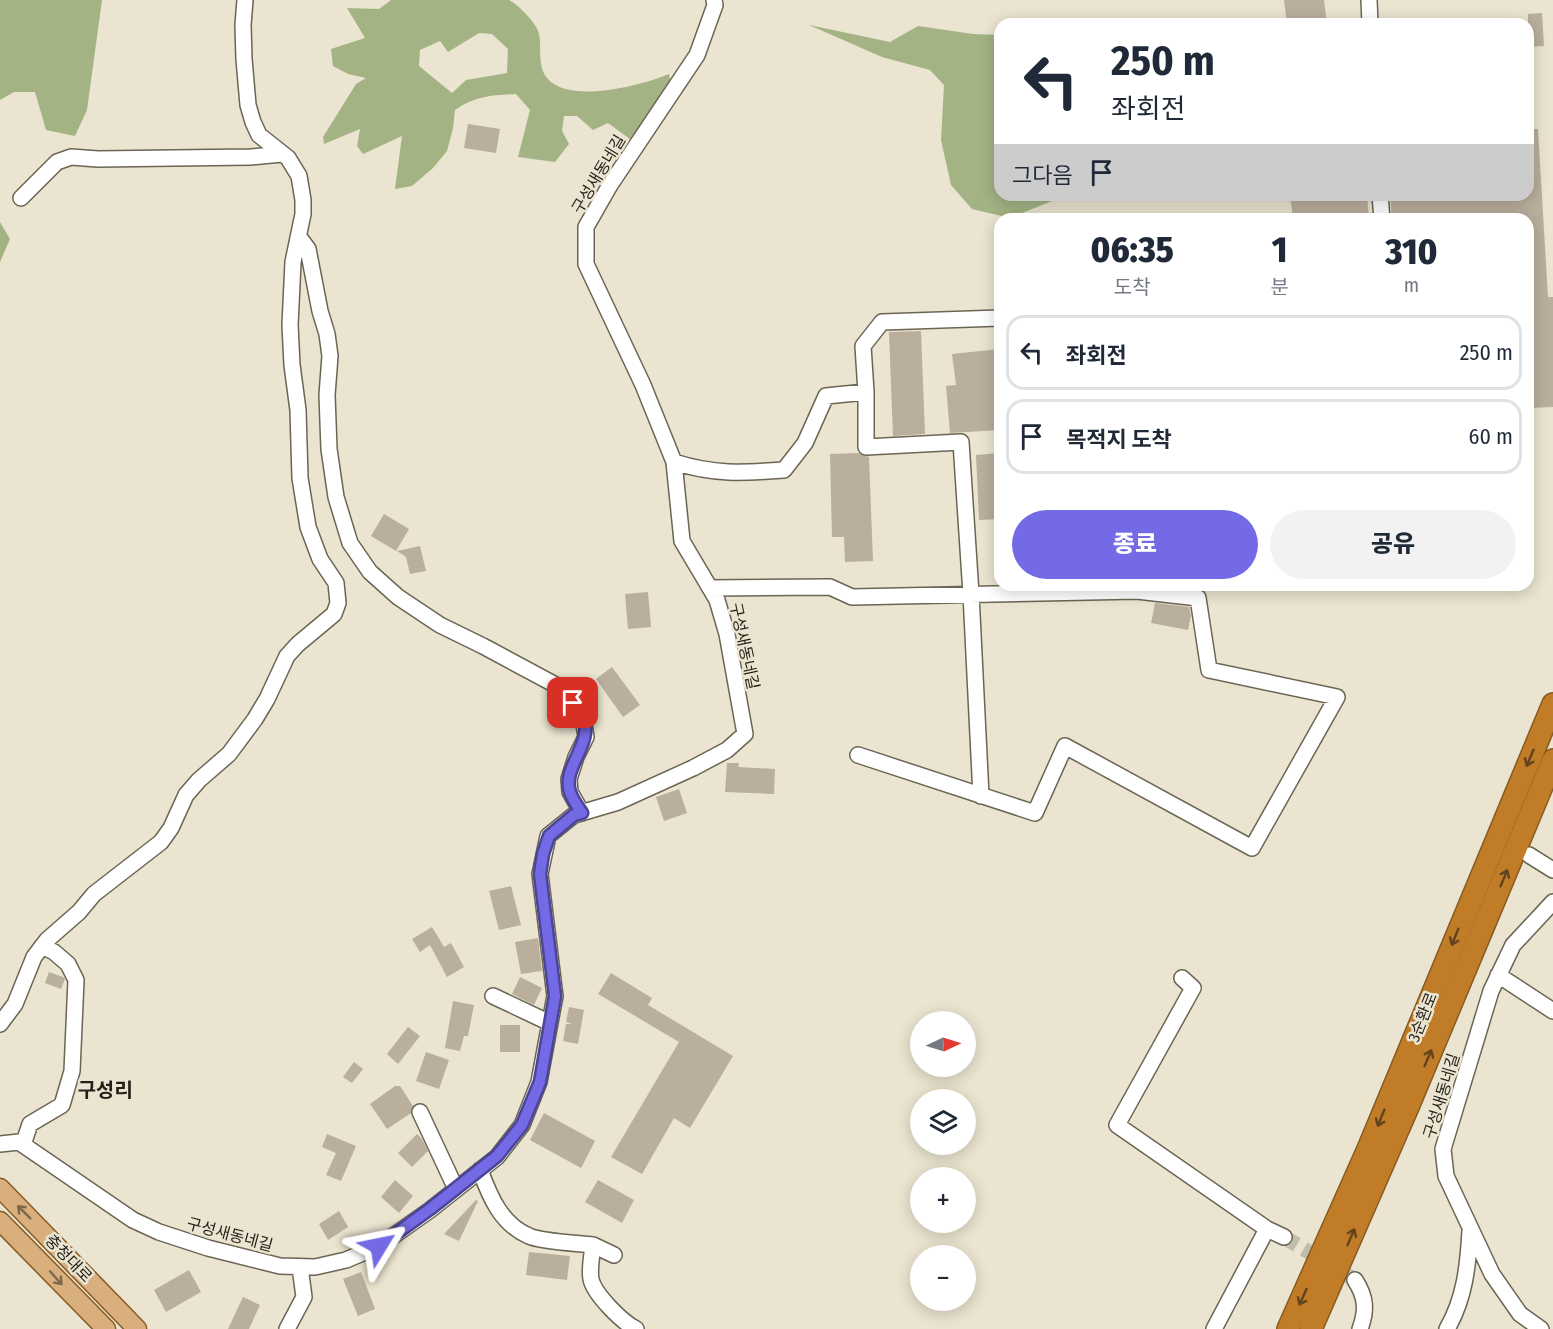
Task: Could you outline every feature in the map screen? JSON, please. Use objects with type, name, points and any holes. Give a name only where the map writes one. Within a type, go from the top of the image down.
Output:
[{"type":"highway","name":"3순환로","points":[[1288,1329],[1364,1160],[1553,704]]},
{"type":"highway","name":"3순환로","points":[[1311,1329],[1408,1107],[1553,760]]},
{"type":"main road","name":"충청대로","points":[[0,1188],[138,1329]]},
{"type":"main road","name":"충청대로","points":[[0,1221],[106,1329]]},
{"type":"street","points":[[0,1024],[15,1004],[34,957],[42,946],[79,912],[94,894],[161,842],[171,828],[186,795],[198,780],[229,754],[255,719],[287,656],[298,644],[324,625],[334,614],[338,603],[336,583],[320,559],[308,527],[300,478],[298,410],[290,325],[293,262],[299,237],[303,200],[299,176],[288,158],[259,135],[248,105],[243,25],[245,0]]},
{"type":"street","name":"구성새동네길","points":[[23,1145],[133,1220],[159,1233],[280,1266],[315,1267],[346,1260],[379,1246],[497,1156],[522,1125],[540,1082],[555,996],[540,874],[549,836],[574,815],[618,802],[693,768],[727,750],[745,734],[727,634],[717,600],[682,541],[674,462],[643,385],[586,264],[586,227],[610,185],[697,55],[715,6],[714,0]]},
{"type":"street","points":[[1369,0],[1370,18]]},
{"type":"street","points":[[21,198],[57,162],[71,157],[98,159],[239,158],[282,154]]},
{"type":"street","points":[[299,237],[308,249],[327,334],[330,356],[327,396],[328,449],[336,497],[350,543],[370,572],[398,597],[440,626],[483,646],[563,689],[584,718],[586,737],[569,779],[570,792],[582,813]]},
{"type":"street","points":[[981,796],[972,594],[961,442],[866,447],[863,346],[882,322],[994,318]]},
{"type":"street","points":[[674,462],[700,470],[739,474],[784,470],[805,443],[826,396],[866,392]]},
{"type":"street","points":[[710,588],[830,586],[852,597],[1137,591],[1198,598],[1209,670],[1337,697],[1252,848],[1065,746],[1035,813],[858,755]]},
{"type":"street","points":[[1529,855],[1553,870]]},
{"type":"street","name":"구성새동네길","points":[[1541,1329],[1520,1314],[1492,1274],[1446,1176],[1443,1149],[1491,991],[1498,975],[1514,945],[1553,902]]},
{"type":"street","points":[[0,1144],[19,1142],[23,1145],[30,1124],[62,1105],[72,1071],[76,980],[68,964],[54,952],[42,946]]},
{"type":"street","points":[[1498,975],[1553,1011]]},
{"type":"street","points":[[1182,978],[1193,988],[1117,1125],[1268,1229],[1284,1237]]},
{"type":"street","points":[[493,996],[550,1023]]},
{"type":"street","points":[[420,1112],[456,1189]]},
{"type":"street","points":[[480,1170],[488,1192],[500,1213],[530,1237],[594,1245],[614,1255]]},
{"type":"street","points":[[1214,1329],[1268,1229]]},
{"type":"street","points":[[1447,1329],[1455,1315],[1467,1275],[1470,1231]]},
{"type":"street","points":[[594,1245],[591,1282],[607,1304],[631,1328]]},
{"type":"street","points":[[287,1329],[304,1297],[300,1267]]},
{"type":"street","points":[[1355,1280],[1362,1291],[1366,1306],[1360,1329]]},
{"type":"green space","points":[[0,0],[102,0],[87,110],[75,136],[46,130],[35,92],[14,92],[0,100]]},
{"type":"green space","points":[[391,0],[509,0],[527,15],[538,30],[542,68],[547,78],[557,86],[588,92],[625,87],[669,74],[671,84],[630,139],[608,123],[593,130],[577,116],[564,116],[562,131],[569,144],[555,162],[518,157],[530,110],[516,94],[492,96],[469,102],[455,110],[447,151],[433,168],[412,186],[395,189],[402,136],[363,154],[357,146],[360,129],[324,144],[323,137],[356,84],[366,78],[348,74],[333,66],[331,49],[365,38],[347,8],[379,9]],"holes":[[[479,33],[492,34],[508,49],[507,73],[466,80],[452,93],[419,66],[420,50],[440,41],[448,52]]]},
{"type":"green space","points":[[809,25],[890,42],[918,26],[994,35],[994,201],[1052,201],[1022,213],[994,214],[972,209],[951,185],[941,140],[944,85],[930,70],[882,57]]},
{"type":"green space","points":[[0,222],[10,239],[0,262]]},
{"type":"building","points":[[1284,0],[1324,0],[1326,18],[1286,18]]},
{"type":"building","points":[[1542,13],[1544,46],[1534,47],[1534,18],[1528,18],[1528,14]]},
{"type":"building","points":[[468,124],[500,129],[496,153],[464,148]]},
{"type":"building","points":[[1534,129],[1538,129],[1548,297],[1553,297],[1553,407],[1534,408],[1534,213],[1392,213],[1390,201],[1534,201]]},
{"type":"building","points":[[1291,201],[1368,201],[1368,213],[1292,213]]},
{"type":"building","points":[[921,331],[925,434],[893,436],[889,332]]},
{"type":"building","points":[[994,350],[994,430],[950,433],[946,386],[956,385],[952,354]]},
{"type":"building","points":[[859,453],[869,457],[873,561],[845,562],[844,537],[832,537],[830,454]]},
{"type":"building","points":[[994,454],[994,519],[979,520],[976,455]]},
{"type":"building","points":[[384,514],[409,529],[396,551],[371,536]]},
{"type":"building","points":[[420,546],[426,571],[410,574],[406,557],[397,551]]},
{"type":"building","points":[[648,592],[651,627],[628,629],[625,594]]},
{"type":"building","points":[[1155,603],[1189,607],[1191,615],[1188,630],[1151,623]]},
{"type":"building","points":[[612,667],[640,705],[623,717],[596,679]]},
{"type":"building","points":[[727,763],[739,763],[738,767],[775,769],[774,794],[725,792]]},
{"type":"building","points":[[679,789],[687,813],[664,821],[656,797]]},
{"type":"building","points":[[511,886],[521,925],[499,930],[489,891]]},
{"type":"building","points":[[432,927],[444,947],[451,943],[464,967],[447,977],[430,945],[420,952],[412,939]]},
{"type":"building","points":[[538,938],[542,971],[521,974],[515,942]]},
{"type":"building","points":[[49,972],[65,979],[61,989],[45,983]]},
{"type":"building","points":[[611,973],[652,998],[648,1005],[733,1056],[690,1128],[674,1118],[642,1174],[611,1157],[679,1042],[598,994]]},
{"type":"building","points":[[520,977],[542,988],[534,1005],[512,994]]},
{"type":"building","points":[[453,1001],[474,1005],[468,1036],[464,1036],[460,1051],[445,1048]]},
{"type":"building","points":[[569,1007],[584,1010],[578,1044],[563,1041],[566,1024],[572,1024],[566,1022]]},
{"type":"building","points":[[500,1025],[520,1025],[520,1052],[500,1052]]},
{"type":"building","points":[[408,1027],[420,1036],[398,1064],[387,1054]]},
{"type":"building","points":[[426,1052],[449,1060],[439,1089],[416,1081]]},
{"type":"building","points":[[354,1062],[363,1069],[352,1083],[343,1077]]},
{"type":"building","points":[[395,1086],[400,1086],[413,1106],[411,1113],[387,1129],[370,1104]]},
{"type":"building","points":[[544,1113],[595,1141],[581,1168],[530,1140]]},
{"type":"building","points":[[327,1134],[356,1146],[341,1181],[326,1175],[336,1153],[322,1147]]},
{"type":"building","points":[[417,1134],[428,1151],[412,1167],[398,1153]]},
{"type":"building","points":[[395,1180],[413,1196],[399,1213],[381,1197]]},
{"type":"building","points":[[598,1180],[634,1200],[622,1223],[585,1202]]},
{"type":"building","points":[[476,1200],[478,1201],[459,1241],[444,1234]]},
{"type":"building","points":[[339,1211],[348,1227],[328,1240],[319,1224]]},
{"type":"building","points":[[529,1252],[570,1256],[567,1280],[526,1275]]},
{"type":"building","points":[[189,1270],[201,1292],[166,1312],[154,1290]]},
{"type":"building","points":[[361,1272],[375,1309],[358,1316],[343,1279]]},
{"type":"building","points":[[243,1297],[260,1305],[249,1329],[228,1329]]},
{"type":"tunnel","points":[[1284,1237],[1355,1280]]},
{"type":"district","name":"구성리","points":[[105,1090]]},
{"type":"route","points":[[379,1246],[497,1156],[522,1125],[540,1082],[555,996],[540,874],[543,854],[549,836],[574,815],[582,813],[570,792],[569,779],[586,737],[584,718],[573,703]]}]
